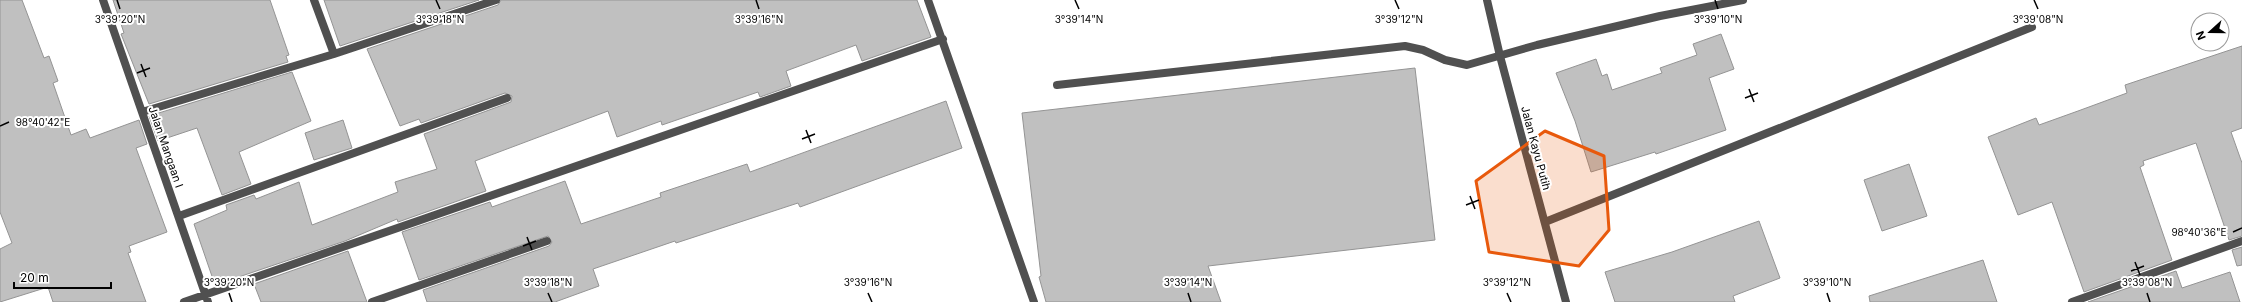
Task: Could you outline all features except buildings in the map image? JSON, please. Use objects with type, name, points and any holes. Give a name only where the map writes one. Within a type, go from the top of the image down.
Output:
[{"type":"street","name":"Jalan Mangaan I","points":[[103,0],[207,298]]},
{"type":"street","points":[[314,0],[334,54]]},
{"type":"street","points":[[142,112],[334,54],[496,0]]},
{"type":"street","points":[[928,0],[1034,302]]},
{"type":"street","name":"Jalan Kayu Putih","points":[[1487,0],[1500,56],[1566,302]]},
{"type":"street","points":[[1057,85],[1405,46],[1422,50],[1445,60],[1467,65],[1660,16],[1743,0]]},
{"type":"street","points":[[1545,222],[2032,27]]},
{"type":"street","points":[[184,302],[207,298],[942,39]]},
{"type":"street","points":[[179,216],[506,98]]},
{"type":"street","points":[[372,302],[548,241]]},
{"type":"street","points":[[2072,302],[2242,241]]},
{"type":"highlighted area","points":[[1545,131],[1604,156],[1609,230],[1579,266],[1489,252],[1476,181]]}]
